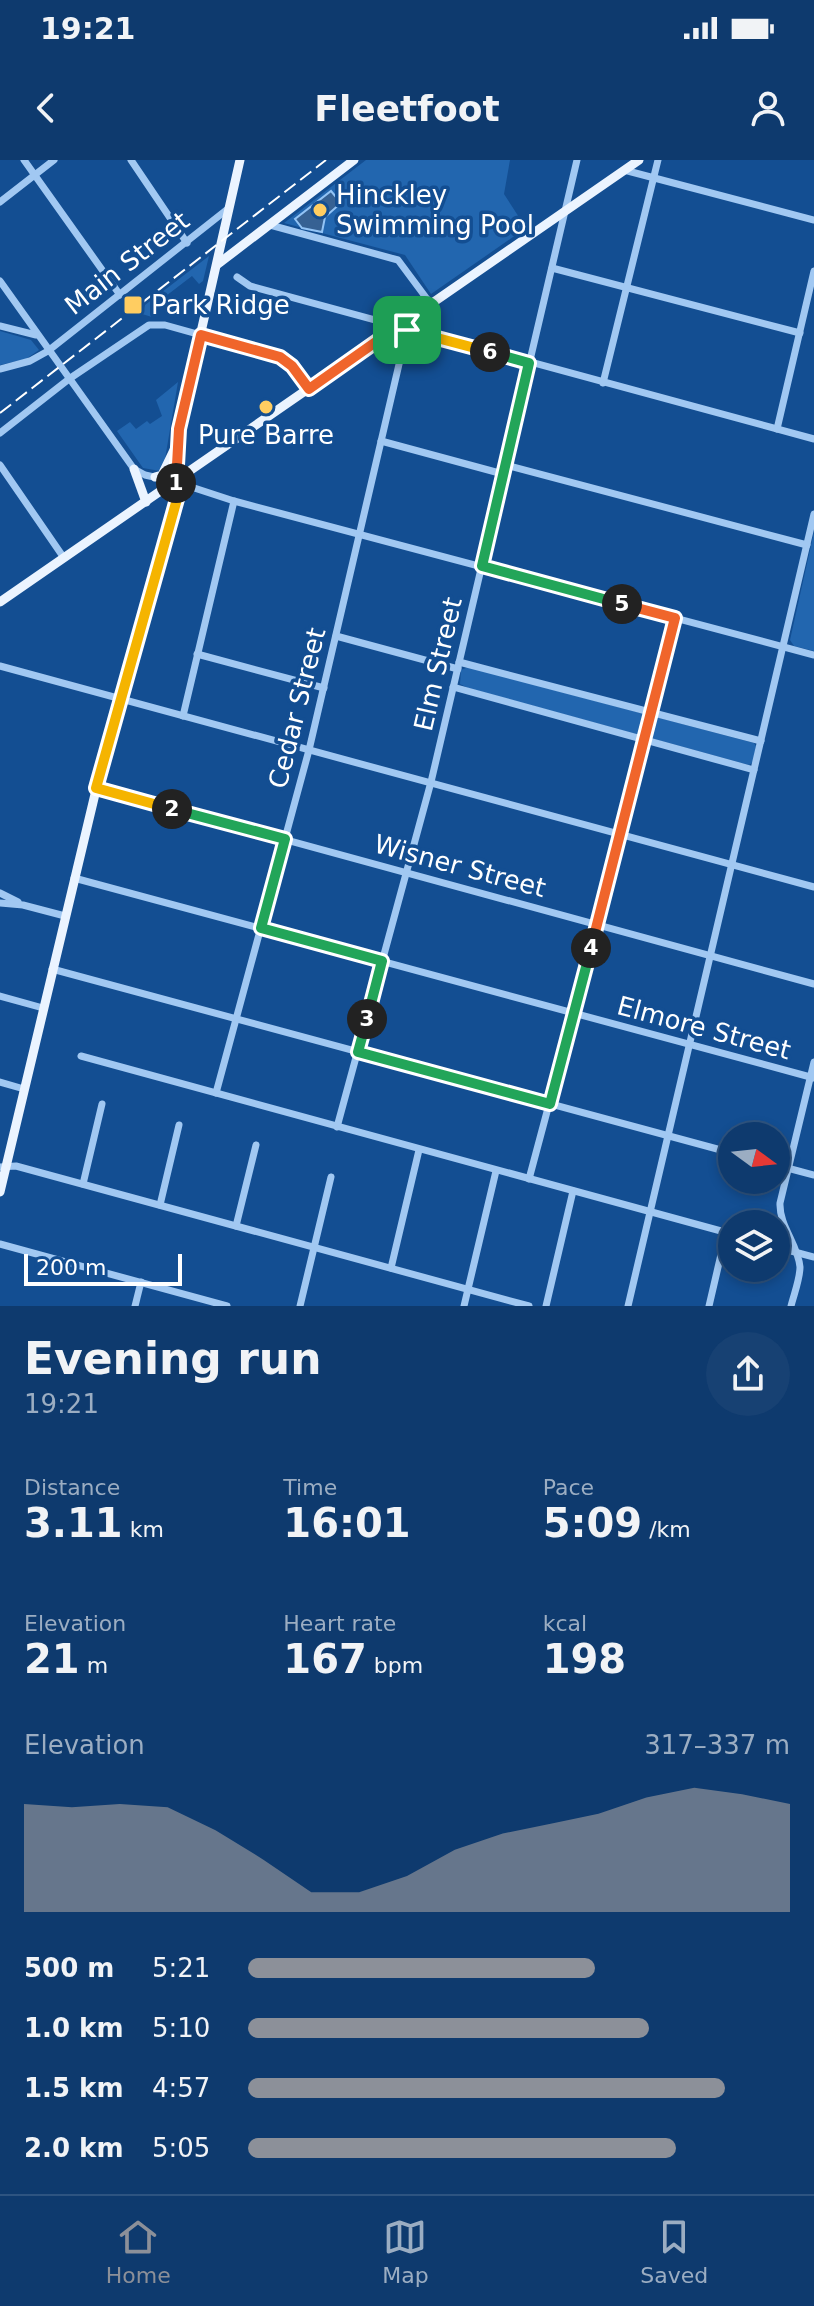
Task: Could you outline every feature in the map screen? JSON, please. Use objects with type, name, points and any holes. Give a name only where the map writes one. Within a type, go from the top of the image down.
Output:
[{"type":"main road","points":[[218,264],[354,160]]},
{"type":"main road","points":[[0,602],[402,328],[430,303],[639,160]]},
{"type":"main road","points":[[155,477],[162,475],[166,469],[177,443],[231,206],[238,162]]},
{"type":"main road","points":[[0,1192],[3,1166],[96,788],[174,508],[177,443]]},
{"type":"main road","points":[[134,469],[146,502]]},
{"type":"street","points":[[24,160],[120,295]]},
{"type":"street","points":[[0,202],[54,160]]},
{"type":"street","points":[[131,160],[187,243]]},
{"type":"street","name":"Elm Street","points":[[337,1127],[431,782],[577,160]]},
{"type":"street","points":[[603,383],[658,160]]},
{"type":"street","points":[[624,170],[814,220]]},
{"type":"street","name":"Main Street","points":[[0,369],[30,361],[48,351],[231,206]]},
{"type":"street","points":[[270,225],[398,260],[430,303]]},
{"type":"street","points":[[552,268],[800,333]]},
{"type":"street","points":[[777,429],[814,271]]},
{"type":"street","points":[[237,277],[250,286],[814,439]]},
{"type":"street","points":[[0,281],[134,469],[234,501],[814,655]]},
{"type":"street","points":[[0,433],[142,327],[165,325],[280,357],[292,366],[309,389]]},
{"type":"street","points":[[0,326],[36,335]]},
{"type":"street","name":"Cedar Street","points":[[216,1093],[309,750],[381,441],[402,328]]},
{"type":"street","points":[[381,441],[503,474]]},
{"type":"street","points":[[0,465],[64,558]]},
{"type":"street","points":[[506,465],[807,545]]},
{"type":"street","points":[[183,716],[234,501]]},
{"type":"street","points":[[628,1306],[814,514]]},
{"type":"street","points":[[529,1179],[675,618]]},
{"type":"street","points":[[336,636],[761,741]]},
{"type":"street","points":[[197,654],[324,688]]},
{"type":"street","points":[[0,666],[814,887]]},
{"type":"street","points":[[453,687],[754,770]]},
{"type":"street","name":"Wisner Street","points":[[96,788],[814,984]]},
{"type":"street","name":"Elmore Street","points":[[74,878],[812,1078]]},
{"type":"street","points":[[0,893],[23,905]]},
{"type":"street","points":[[0,903],[23,905],[65,916]]},
{"type":"street","points":[[52,969],[718,1149]]},
{"type":"street","points":[[0,996],[43,1008]]},
{"type":"street","points":[[81,1056],[718,1231]]},
{"type":"street","points":[[790,1164],[814,1062]]},
{"type":"street","points":[[0,1082],[24,1089]]},
{"type":"street","points":[[83,1184],[102,1104]]},
{"type":"street","points":[[160,1205],[179,1125]]},
{"type":"street","points":[[236,1226],[256,1145]]},
{"type":"street","points":[[391,1268],[419,1150]]},
{"type":"street","points":[[3,1166],[16,1166],[529,1306]]},
{"type":"street","points":[[790,1168],[814,1175]]},
{"type":"street","points":[[464,1306],[496,1171]]},
{"type":"street","points":[[300,1306],[331,1177]]},
{"type":"street","points":[[546,1306],[573,1191]]},
{"type":"street","points":[[783,1194],[780,1209],[797,1252],[799,1273],[791,1306]]},
{"type":"street","points":[[0,1244],[227,1306]]},
{"type":"street","points":[[790,1250],[814,1257]]},
{"type":"street","points":[[709,1306],[718,1274]]},
{"type":"street","points":[[135,1306],[141,1282]]},
{"type":"shaded area","points":[[366,160],[510,160],[504,194],[526,228],[431,294],[405,255],[284,223]]},
{"type":"shaded area","name":"Hinckley Swimming Pool","points":[[331,191],[341,203],[325,217],[322,232],[302,228],[295,219]]},
{"type":"shaded area","points":[[209,256],[203,281],[199,284],[192,276],[162,299],[158,314],[152,317],[142,314],[145,305]]},
{"type":"shaded area","points":[[0,331],[31,340],[39,350],[26,359],[0,365]]},
{"type":"shaded area","points":[[178,382],[164,465],[160,471],[143,468],[117,431],[130,422],[136,429],[162,416],[156,400]]},
{"type":"shaded area","points":[[814,532],[814,651],[794,646],[790,640]]},
{"type":"shaded area","points":[[468,667],[754,743],[753,762],[749,765],[468,688],[460,684],[461,670]]},
{"type":"railway","points":[[0,413],[326,160]]},
{"type":"place","name":"Hinckley Swimming Pool","points":[[320,210]]},
{"type":"place","name":"Park Ridge","points":[[133,305]]},
{"type":"place","name":"Pure Barre","points":[[266,407]]},
{"type":"route","points":[[397,327],[407,330],[529,363],[482,566],[675,618],[550,1104],[358,1052],[382,961],[261,928],[285,839],[96,788],[177,499],[179,429],[201,335],[280,357],[292,366],[309,389],[397,327]]}]
